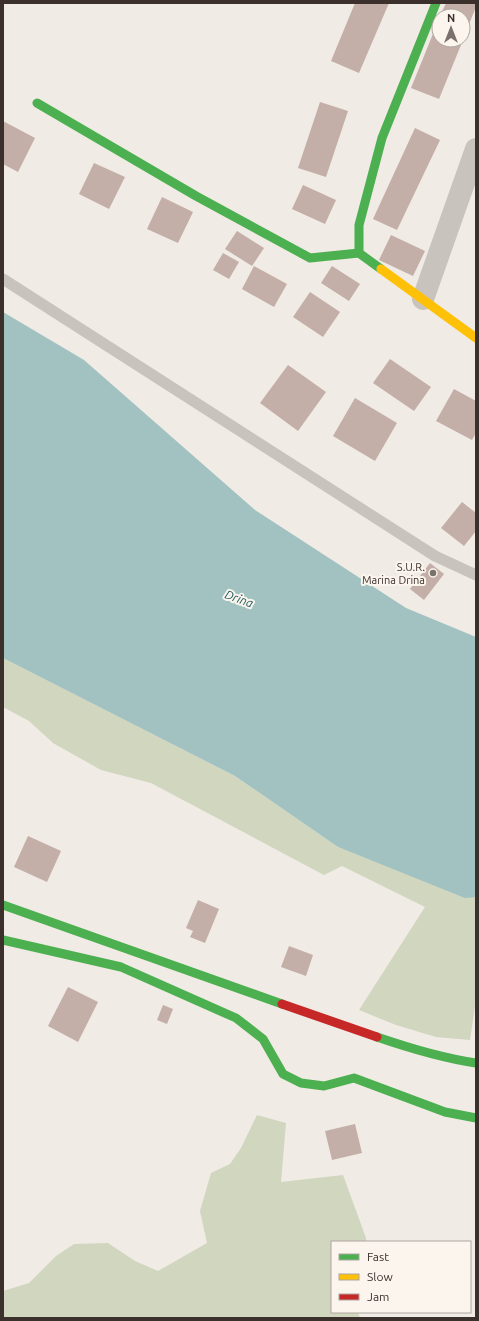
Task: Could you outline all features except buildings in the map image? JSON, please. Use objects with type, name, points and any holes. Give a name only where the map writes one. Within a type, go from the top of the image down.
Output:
[{"type":"street","points":[[359,253],[359,225],[382,138],[436,3]]},
{"type":"street","points":[[36,103],[196,196],[310,258],[359,253],[476,338]]},
{"type":"street","points":[[423,299],[476,149]]},
{"type":"street","points":[[3,905],[125,958],[236,1018],[263,1039],[283,1074],[301,1083],[324,1086],[354,1078],[445,1112],[476,1118]]},
{"type":"street","points":[[3,940],[125,958],[411,1049],[476,1063]]},
{"type":"lane","points":[[3,279],[435,556],[476,575]]},
{"type":"green space","points":[[3,658],[235,776],[338,847],[465,897],[476,897],[476,1000],[470,1040],[436,1037],[396,1025],[359,1010],[425,907],[342,866],[324,875],[151,783],[101,770],[53,743],[29,721],[3,707]]},
{"type":"green space","points":[[257,1115],[286,1123],[281,1182],[343,1175],[366,1241],[331,1241],[331,1313],[358,1313],[360,1318],[3,1318],[3,1291],[29,1283],[56,1256],[74,1244],[108,1243],[135,1261],[158,1271],[207,1243],[200,1211],[211,1173],[230,1164],[241,1148]]},
{"type":"water","name":"Drina","points":[[3,312],[84,360],[255,510],[406,608],[476,637],[476,897],[465,898],[338,847],[235,776],[3,658]]},
{"type":"traffic: fast","points":[[381,269],[359,253],[359,225],[382,138],[436,3]]},
{"type":"traffic: fast","points":[[37,103],[196,196],[310,258],[359,253]]},
{"type":"traffic: fast","points":[[3,905],[282,1004]]},
{"type":"traffic: fast","points":[[3,940],[121,967],[236,1018],[263,1039],[283,1074],[301,1083],[324,1086],[354,1078],[445,1112],[476,1118]]},
{"type":"traffic: fast","points":[[377,1037],[426,1052],[476,1063]]},
{"type":"traffic: slow","points":[[381,269],[476,338]]},
{"type":"traffic: jam","points":[[282,1004],[377,1037]]},
{"type":"place","name":"S.U.R. Marina Drina","points":[[433,573]]}]
